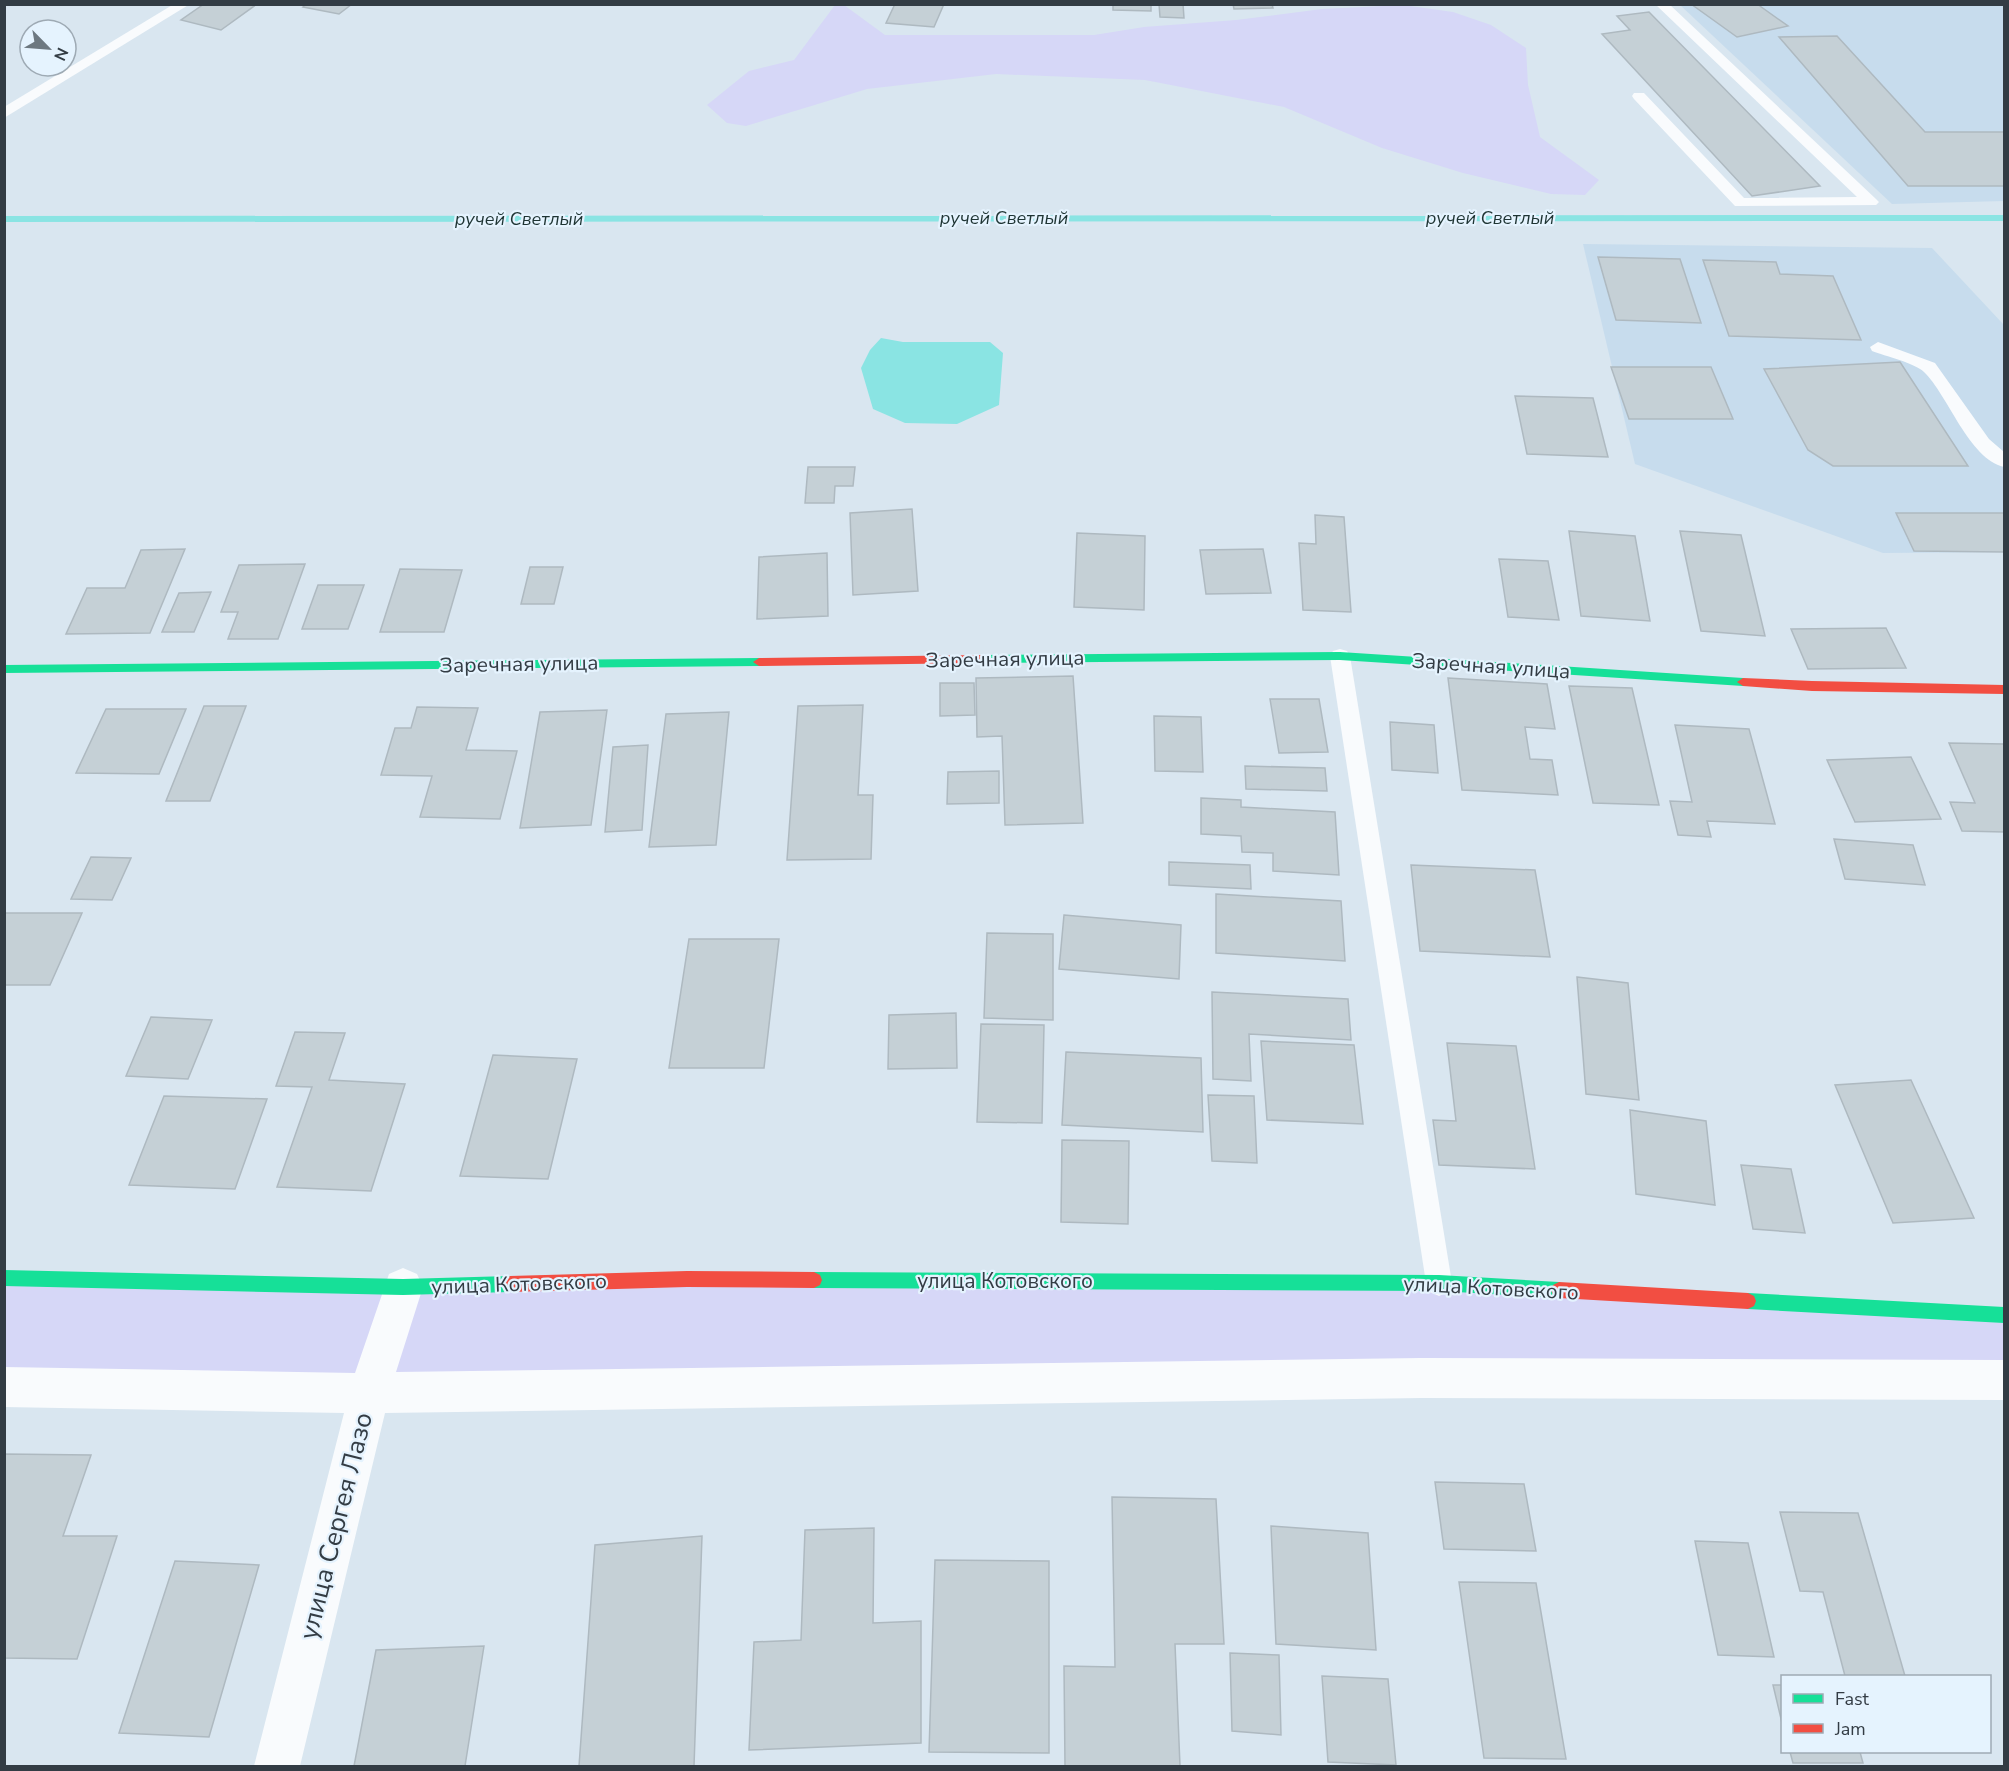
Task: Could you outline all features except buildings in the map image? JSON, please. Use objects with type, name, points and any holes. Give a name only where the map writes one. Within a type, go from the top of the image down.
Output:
[{"type":"street","name":"Заречная улица","points":[[4,669],[1340,656],[1812,686],[2004,690]]},
{"type":"street","name":"улица Котовского","points":[[4,1278],[403,1287],[687,1279],[1439,1283],[2004,1316]]},
{"type":"street","name":"улица Сергея Лазо","points":[[277,1767],[369,1393],[403,1287]]},
{"type":"street","points":[[4,1387],[369,1393],[1421,1377],[2004,1380]]},
{"type":"lane","points":[[4,114],[184,4]]},
{"type":"lane","points":[[1639,96],[1740,203],[1871,202],[1661,4]]},
{"type":"lane","points":[[1878,347],[1929,367],[1983,443],[2004,461]]},
{"type":"lane","points":[[1340,656],[1439,1283]]},
{"type":"shaded area","points":[[835,5],[844,5],[885,35],[1094,35],[1144,27],[1236,20],[1322,9],[1403,5],[1453,12],[1491,25],[1526,48],[1528,85],[1540,137],[1599,180],[1585,195],[1551,194],[1463,173],[1382,148],[1284,107],[1145,80],[996,74],[867,89],[746,126],[727,123],[707,105],[749,71],[794,60]]},
{"type":"shaded area","points":[[1680,5],[2004,5],[2004,201],[1892,204]]},
{"type":"shaded area","points":[[1583,244],[1932,248],[2004,325],[2004,552],[1883,553],[1635,464]]},
{"type":"shaded area","points":[[881,338],[903,342],[990,342],[1003,353],[999,405],[957,424],[905,423],[873,409],[861,368],[870,350]]},
{"type":"shaded area","points":[[5,1278],[1439,1283],[2004,1315],[2004,1381],[369,1393],[5,1387]]},
{"type":"waterway","name":"ручей Светлый","points":[[4,219],[2004,218]]},
{"type":"traffic: fast","points":[[981,659],[1340,656],[1743,682]]},
{"type":"traffic: fast","points":[[4,669],[759,662]]},
{"type":"traffic: fast","points":[[4,1278],[403,1287],[510,1284]]},
{"type":"traffic: fast","points":[[814,1280],[1439,1283],[1559,1290]]},
{"type":"traffic: fast","points":[[1748,1301],[2004,1315]]},
{"type":"traffic: jam","points":[[759,662],[981,659]]},
{"type":"traffic: jam","points":[[1743,682],[1812,686],[2004,690]]},
{"type":"traffic: jam","points":[[510,1284],[687,1279],[814,1280]]},
{"type":"traffic: jam","points":[[1559,1290],[1748,1301]]}]
